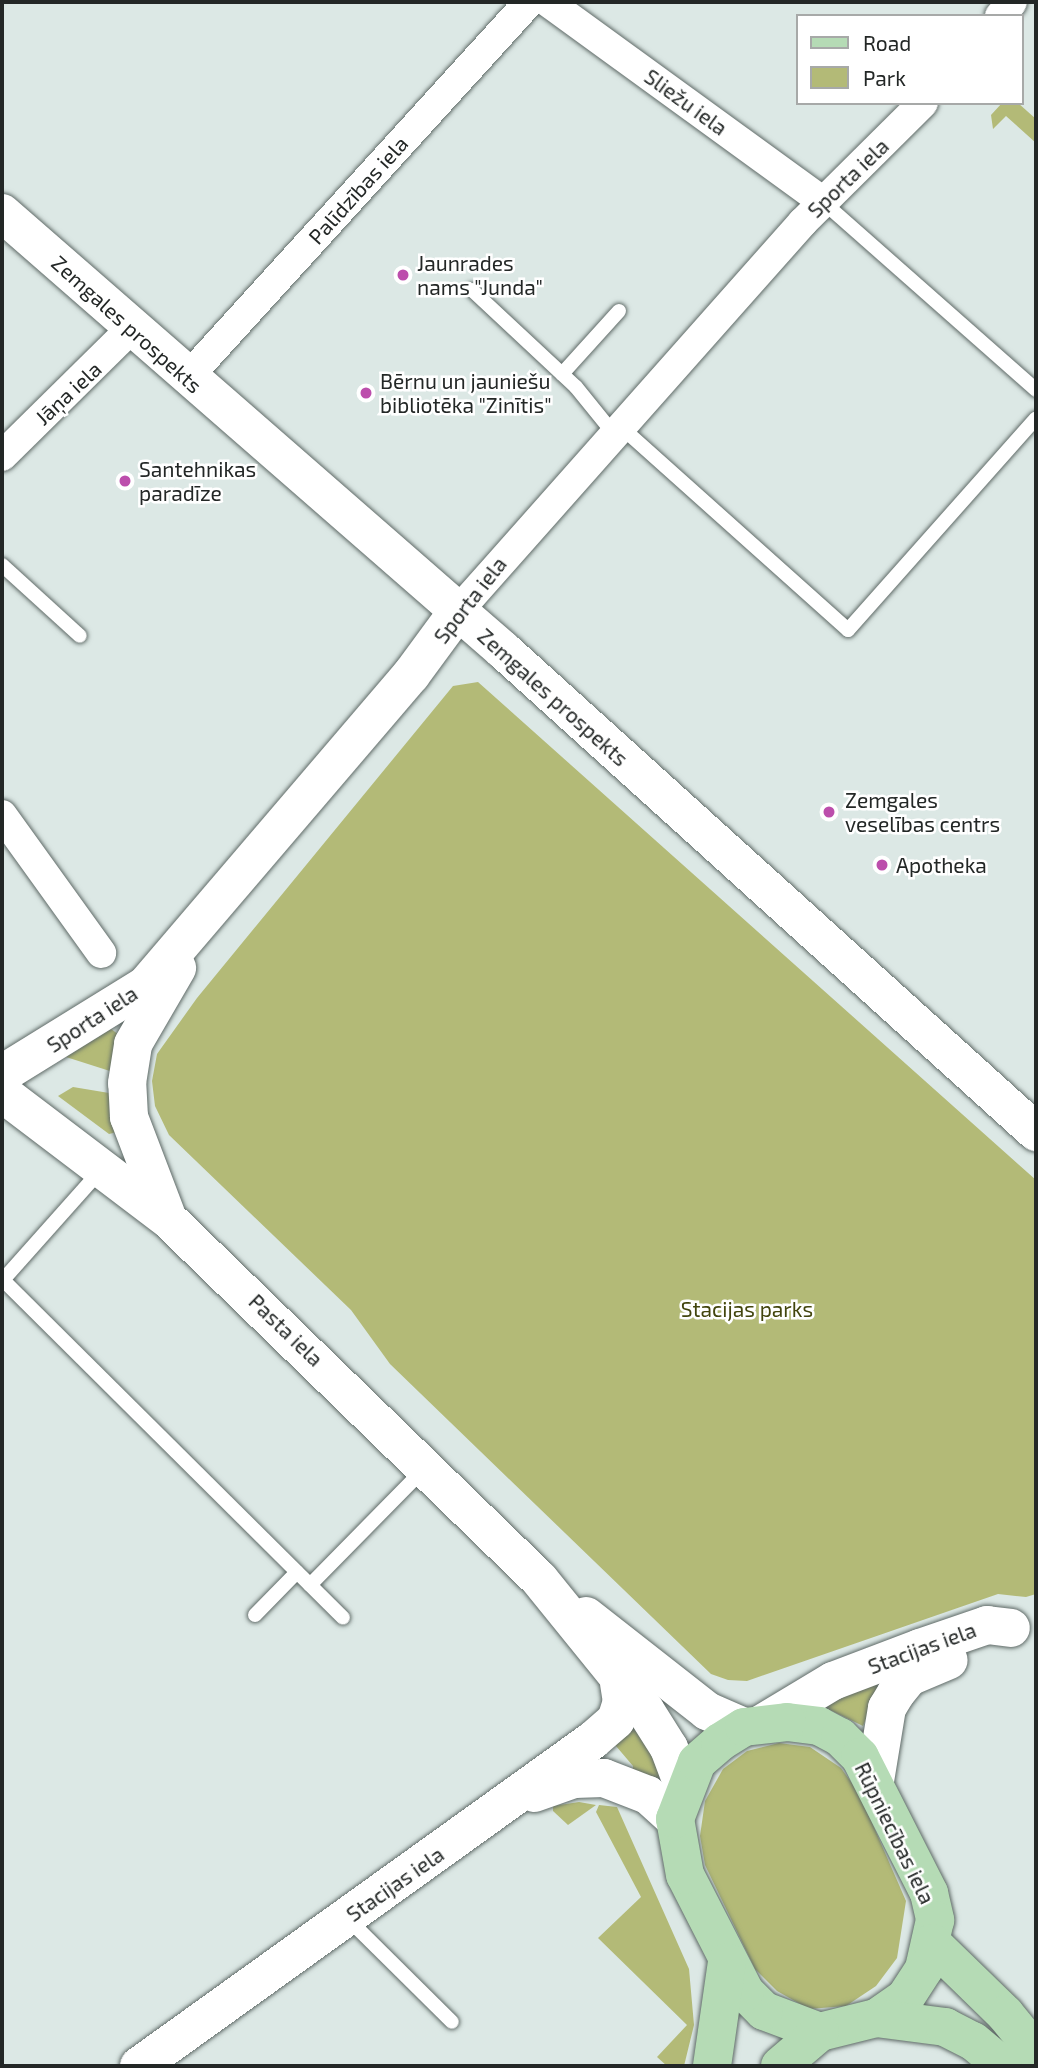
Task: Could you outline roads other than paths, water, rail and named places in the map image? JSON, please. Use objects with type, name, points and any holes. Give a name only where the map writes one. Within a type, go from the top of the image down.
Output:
[{"type":"main road","name":"Zemgales prospekts","points":[[2,213],[187,378],[458,611],[1036,1132]]},
{"type":"main road","name":"Sporta iela","points":[[2,1074],[146,985],[428,655],[458,611]]},
{"type":"main road","points":[[168,1219],[129,1117],[129,1066],[133,1044],[208,915]]},
{"type":"main road","name":"Pasta iela","points":[[2,1093],[103,1167],[168,1219],[550,1590],[707,1711],[754,1725]]},
{"type":"main road","name":"Pasta iela","points":[[550,1590],[669,1748],[679,1803]]},
{"type":"main road","points":[[875,1781],[887,1708],[909,1676],[992,1642],[1024,1624]]},
{"type":"main road","name":"Stacijas iela","points":[[754,1725],[833,1681],[896,1657],[987,1625],[1024,1624]]},
{"type":"main road","name":"Stacijas iela","points":[[161,2057],[347,1918],[512,1801],[616,1720],[622,1702],[619,1683]]},
{"type":"main road","points":[[754,1725],[698,1762],[679,1803],[685,1875],[727,1962],[745,1992],[764,2011],[820,2032]]},
{"type":"main road","name":"Rūpniecības iela","points":[[754,1725],[818,1726],[839,1737],[860,1757],[875,1781],[929,1894],[935,1920],[932,1943],[923,1969],[905,1997],[876,2018],[820,2032],[779,2066]]},
{"type":"main road","points":[[512,1801],[573,1779],[604,1778],[648,1795],[679,1803]]},
{"type":"main road","points":[[932,1943],[1005,2014],[1036,2052]]},
{"type":"main road","points":[[712,2066],[727,1962]]},
{"type":"main road","points":[[876,2018],[944,2027],[973,2041],[1003,2066]]},
{"type":"street","name":"Palīdzības iela","points":[[187,378],[529,2]]},
{"type":"street","name":"Sliežu iela","points":[[548,2],[823,202]]},
{"type":"street","name":"Sporta iela","points":[[458,611],[823,202],[921,105]]},
{"type":"street","name":"Jāņa iela","points":[[2,456],[132,328]]},
{"type":"street","points":[[2,815],[101,953]]},
{"type":"lane","points":[[823,202],[1036,390]]},
{"type":"lane","points":[[472,290],[617,430],[848,629],[1036,418]]},
{"type":"lane","points":[[562,374],[619,311]]},
{"type":"lane","points":[[2,565],[80,636]]},
{"type":"lane","points":[[103,1167],[2,1281],[343,1618]]},
{"type":"lane","points":[[310,1585],[426,1467]]},
{"type":"lane","points":[[255,1615],[297,1572]]},
{"type":"lane","points":[[347,1918],[452,2022]]},
{"type":"place","name":"Jaunrades nams \"Junda\"","points":[[403,275]]},
{"type":"place","name":"Bērnu un jauniešu bibliotēka \"Zinītis\"","points":[[366,393]]},
{"type":"place","name":"Santehnikas paradīze","points":[[125,481]]},
{"type":"place","name":"Zemgales veselības centrs","points":[[829,812]]},
{"type":"place","name":"Apotheka","points":[[882,865]]},
{"type":"park label","name":"Stacijas parks","points":[[747,1309]]}]
